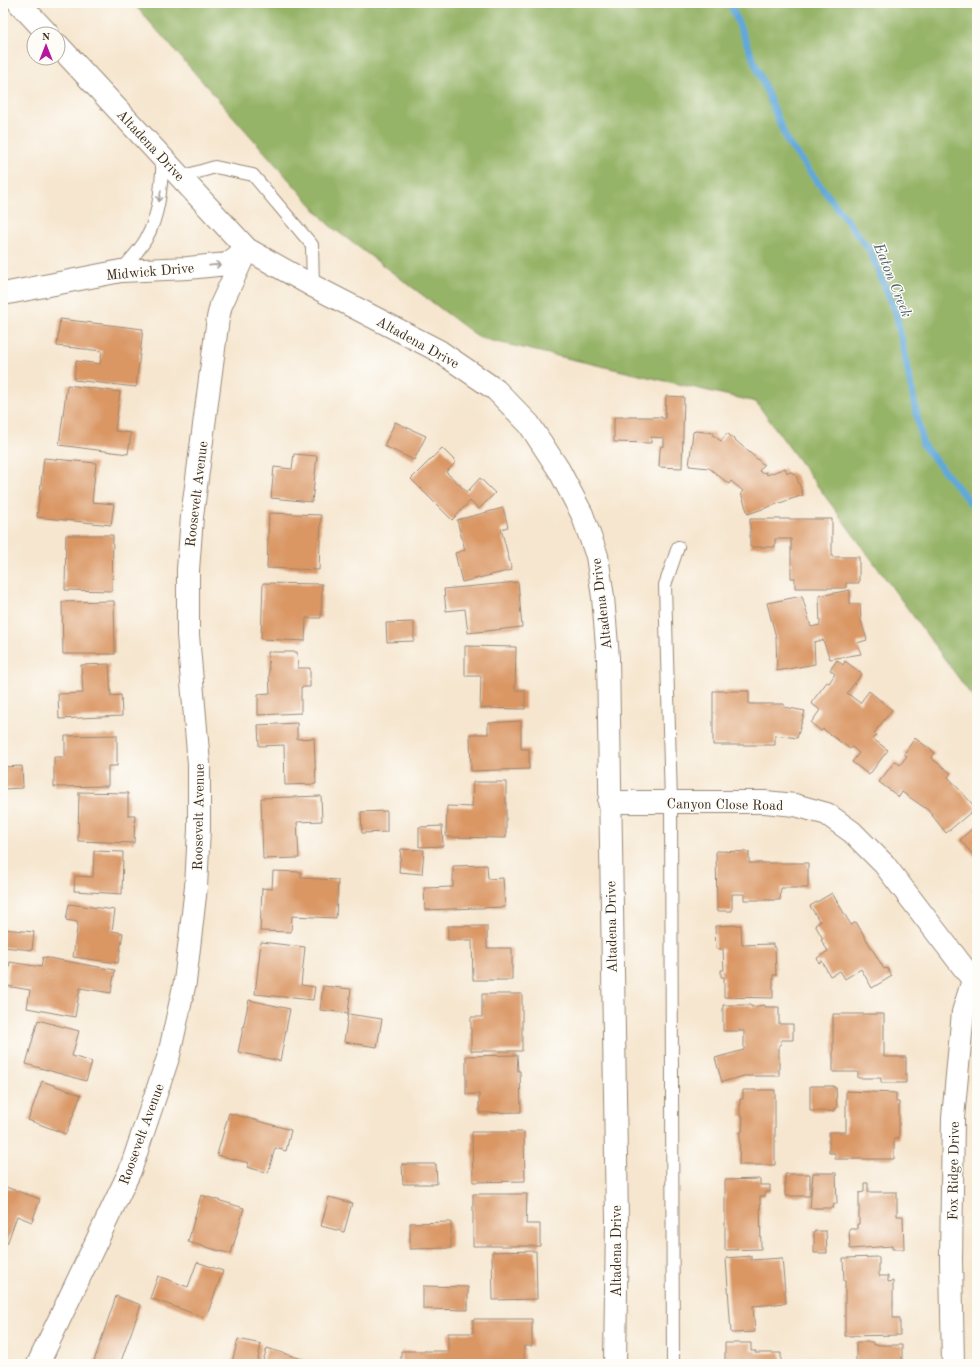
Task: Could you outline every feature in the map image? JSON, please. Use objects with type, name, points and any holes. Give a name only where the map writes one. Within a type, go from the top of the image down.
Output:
[{"type":"street","points":[[19,3],[41,26]]},
{"type":"street","name":"Altadena Drive","points":[[66,54],[163,157],[247,250],[439,351],[496,390],[529,424],[559,470],[582,514],[594,549],[603,597],[608,658],[609,802],[617,1220],[615,1364]]},
{"type":"street","name":"Midwick Drive","points":[[3,294],[121,271],[188,268],[227,264],[247,250]]},
{"type":"street","name":"Roosevelt Avenue","points":[[38,1364],[130,1171],[169,1055],[185,982],[196,887],[199,829],[199,764],[188,614],[189,545],[218,318],[221,305],[247,250]]},
{"type":"street","name":"Canyon Close Road","points":[[609,802],[765,802],[795,805],[827,814],[852,832],[884,864],[975,983]]},
{"type":"street","name":"Fox Ridge Drive","points":[[953,1364],[951,1260],[954,1118],[963,1012],[975,983]]},
{"type":"lane","points":[[121,271],[146,240],[154,221],[160,195],[163,157]]},
{"type":"lane","points":[[181,177],[215,167],[253,175],[312,245],[313,286]]},
{"type":"lane","points":[[673,1364],[671,802],[665,585],[678,547]]},
{"type":"green space","points":[[133,3],[977,3],[977,703],[756,402],[480,338],[329,225]]},
{"type":"building","points":[[60,319],[143,329],[136,387],[74,380],[76,361],[100,364],[102,351],[57,346]]},
{"type":"building","points":[[67,385],[120,392],[115,431],[131,433],[128,454],[59,445]]},
{"type":"building","points":[[666,396],[684,397],[682,468],[659,467],[660,450],[661,446],[664,446],[664,438],[651,437],[651,443],[614,442],[614,417],[662,417],[662,419],[665,419]]},
{"type":"building","points":[[395,422],[426,436],[414,460],[384,446]]},
{"type":"building","points":[[693,432],[714,433],[713,435],[721,441],[727,433],[764,465],[759,471],[762,473],[766,472],[767,475],[785,468],[787,473],[791,472],[796,475],[803,495],[748,514],[741,493],[743,491],[731,481],[729,484],[709,468],[689,466]]},
{"type":"building","points":[[442,448],[456,462],[446,472],[467,492],[480,478],[495,493],[479,509],[470,501],[452,520],[411,479]]},
{"type":"building","points":[[294,454],[317,456],[312,502],[271,498],[274,467],[292,469]]},
{"type":"building","points":[[44,458],[96,463],[92,502],[114,504],[111,525],[37,517]]},
{"type":"building","points":[[503,508],[508,527],[501,529],[512,570],[462,582],[455,553],[465,550],[457,520]]},
{"type":"building","points":[[269,513],[321,515],[319,570],[267,568]]},
{"type":"building","points":[[750,519],[832,519],[832,557],[859,557],[859,583],[846,583],[846,588],[795,588],[795,578],[791,578],[791,539],[775,539],[775,547],[750,547]]},
{"type":"building","points":[[66,535],[113,535],[112,591],[65,590]]},
{"type":"building","points":[[518,582],[522,627],[468,633],[465,609],[446,611],[444,589]]},
{"type":"building","points":[[263,583],[322,584],[321,618],[306,618],[305,641],[261,639]]},
{"type":"building","points":[[850,590],[850,604],[860,604],[861,621],[867,640],[857,643],[861,654],[830,659],[823,640],[814,642],[815,664],[777,671],[776,637],[767,603],[802,596],[811,627],[820,625],[819,596]]},
{"type":"building","points":[[114,601],[115,654],[63,654],[62,602]]},
{"type":"building","points":[[414,622],[414,641],[387,642],[386,623]]},
{"type":"building","points":[[465,646],[516,647],[515,690],[525,690],[525,709],[480,708],[481,676],[465,676]]},
{"type":"building","points":[[268,652],[297,652],[298,668],[310,668],[310,687],[301,687],[301,713],[258,715],[258,694],[270,693]]},
{"type":"building","points":[[837,660],[843,665],[845,661],[862,674],[847,693],[860,703],[869,691],[892,710],[874,733],[877,735],[873,739],[888,750],[869,775],[852,762],[859,753],[852,747],[850,749],[823,729],[821,731],[811,723],[820,710],[811,703],[835,674],[830,670]]},
{"type":"building","points":[[109,664],[111,696],[121,695],[122,716],[59,719],[58,694],[83,693],[81,665]]},
{"type":"building","points":[[713,691],[749,691],[749,704],[784,704],[784,707],[805,711],[797,738],[775,735],[775,745],[713,745]]},
{"type":"building","points":[[521,721],[521,749],[529,749],[529,769],[471,771],[470,734],[488,734],[488,723]]},
{"type":"building","points":[[297,723],[297,739],[314,738],[316,784],[285,785],[284,745],[259,746],[258,725]]},
{"type":"building","points":[[117,735],[117,766],[108,766],[108,786],[54,787],[54,757],[65,757],[65,736]]},
{"type":"building","points":[[915,738],[935,753],[931,758],[951,773],[948,777],[976,808],[946,833],[928,810],[902,792],[899,797],[879,782],[895,761],[900,765],[907,756],[904,754]]},
{"type":"building","points":[[22,766],[23,788],[3,789],[3,767]]},
{"type":"building","points":[[473,782],[506,782],[506,838],[446,837],[447,806],[472,807]]},
{"type":"building","points":[[79,792],[128,793],[128,815],[135,815],[134,843],[78,841]]},
{"type":"building","points":[[321,796],[322,821],[297,822],[299,858],[263,859],[261,798]]},
{"type":"building","points":[[387,811],[387,832],[362,833],[361,812]]},
{"type":"building","points":[[977,824],[977,859],[960,840]]},
{"type":"building","points":[[442,826],[443,846],[419,847],[419,827]]},
{"type":"building","points":[[401,849],[424,850],[422,874],[399,872]]},
{"type":"building","points":[[94,851],[123,852],[122,894],[74,891],[75,876],[93,877]]},
{"type":"building","points":[[716,851],[749,852],[749,863],[808,863],[808,888],[781,888],[780,900],[744,900],[744,894],[732,894],[732,911],[717,911]]},
{"type":"building","points":[[487,865],[488,879],[503,878],[505,907],[425,910],[424,888],[453,887],[453,866]]},
{"type":"building","points":[[273,871],[301,872],[301,878],[338,880],[336,918],[292,916],[291,932],[260,931],[262,888],[272,889]]},
{"type":"building","points":[[977,885],[977,896],[972,890]]},
{"type":"building","points":[[832,893],[851,925],[856,922],[884,969],[887,968],[892,976],[872,988],[861,969],[845,979],[840,971],[830,976],[822,961],[819,963],[817,958],[828,951],[821,940],[823,939],[815,925],[820,922],[810,906]]},
{"type":"building","points":[[69,904],[115,910],[112,931],[123,933],[118,963],[73,957],[78,922],[66,920]]},
{"type":"building","points":[[741,925],[742,945],[773,944],[773,947],[775,947],[776,975],[773,975],[773,998],[724,997],[724,977],[721,977],[721,970],[724,970],[723,949],[716,949],[715,926]]},
{"type":"building","points":[[448,926],[487,926],[487,948],[512,948],[512,980],[473,980],[472,940],[448,940]]},
{"type":"building","points":[[3,929],[34,932],[32,950],[3,947]]},
{"type":"building","points":[[261,942],[305,947],[301,985],[315,987],[313,1000],[255,994]]},
{"type":"building","points":[[43,957],[115,970],[111,993],[80,988],[75,1017],[27,1008],[30,990],[6,986],[10,962],[41,967]]},
{"type":"building","points":[[323,986],[351,989],[348,1013],[320,1010]]},
{"type":"building","points":[[482,994],[522,994],[522,1051],[471,1051],[471,1017],[482,1017]]},
{"type":"building","points":[[249,1000],[290,1009],[280,1061],[238,1052]]},
{"type":"building","points":[[723,1005],[751,1005],[751,1007],[765,1005],[765,1007],[779,1007],[779,1024],[793,1024],[793,1040],[781,1040],[781,1045],[779,1045],[779,1076],[744,1076],[722,1082],[715,1058],[744,1050],[744,1031],[723,1031]]},
{"type":"building","points":[[348,1014],[382,1019],[377,1047],[344,1042]]},
{"type":"building","points":[[833,1014],[884,1014],[884,1057],[906,1057],[906,1083],[881,1083],[881,1078],[858,1078],[858,1072],[833,1072]]},
{"type":"building","points":[[38,1020],[79,1031],[72,1056],[92,1062],[86,1081],[26,1064]]},
{"type":"building","points":[[517,1055],[518,1071],[520,1071],[521,1112],[479,1113],[479,1094],[466,1094],[466,1056]]},
{"type":"building","points":[[42,1081],[81,1095],[66,1134],[28,1120]]},
{"type":"building","points":[[810,1086],[834,1086],[834,1088],[836,1088],[837,1108],[834,1108],[834,1111],[810,1111]]},
{"type":"building","points":[[743,1090],[775,1090],[775,1165],[739,1165],[740,1132],[742,1132],[743,1116],[740,1116],[740,1099],[743,1099]]},
{"type":"building","points":[[846,1091],[896,1093],[896,1102],[899,1102],[899,1138],[894,1139],[894,1159],[835,1159],[835,1153],[829,1153],[829,1132],[846,1132]]},
{"type":"building","points":[[229,1113],[291,1130],[286,1151],[275,1148],[268,1173],[247,1167],[249,1163],[217,1155]]},
{"type":"building","points":[[472,1132],[524,1132],[525,1181],[473,1182]]},
{"type":"building","points":[[402,1164],[436,1164],[437,1184],[403,1184]]},
{"type":"building","points":[[813,1173],[836,1173],[837,1204],[834,1204],[833,1208],[810,1208]]},
{"type":"building","points":[[785,1174],[810,1174],[810,1196],[785,1196]]},
{"type":"building","points":[[760,1179],[760,1185],[770,1185],[770,1192],[765,1192],[765,1196],[760,1196],[761,1249],[725,1250],[725,1180]]},
{"type":"building","points":[[864,1183],[868,1183],[868,1192],[897,1192],[897,1216],[903,1216],[904,1249],[892,1249],[892,1246],[850,1249],[849,1229],[857,1229],[857,1224],[859,1224],[859,1193],[864,1192]]},
{"type":"building","points":[[3,1186],[40,1199],[32,1222],[17,1216],[7,1244],[3,1242]]},
{"type":"building","points":[[473,1194],[527,1194],[526,1224],[540,1224],[540,1246],[473,1246]]},
{"type":"building","points":[[201,1195],[244,1208],[231,1254],[188,1242]]},
{"type":"building","points":[[329,1197],[352,1203],[344,1232],[321,1226]]},
{"type":"building","points":[[451,1222],[451,1248],[410,1249],[410,1223]]},
{"type":"building","points":[[814,1231],[826,1231],[827,1253],[814,1253]]},
{"type":"building","points":[[536,1251],[537,1299],[493,1300],[492,1252]]},
{"type":"building","points":[[751,1256],[751,1260],[782,1258],[786,1303],[753,1306],[755,1332],[731,1333],[726,1258]]},
{"type":"building","points":[[879,1257],[879,1276],[888,1276],[888,1282],[893,1281],[893,1318],[900,1318],[900,1335],[845,1336],[845,1281],[843,1258]]},
{"type":"building","points":[[197,1262],[223,1271],[206,1318],[150,1298],[158,1276],[188,1287]]},
{"type":"building","points":[[423,1286],[468,1287],[468,1310],[423,1309]]},
{"type":"building","points":[[116,1296],[141,1305],[120,1364],[93,1364]]},
{"type":"building","points":[[473,1319],[532,1319],[532,1346],[524,1346],[524,1364],[401,1364],[401,1351],[448,1351],[448,1333],[473,1333]]},
{"type":"building","points":[[238,1339],[261,1344],[257,1364],[232,1362]]},
{"type":"building","points":[[856,1342],[873,1342],[873,1345],[902,1345],[902,1364],[856,1364]]},
{"type":"building","points":[[725,1343],[751,1343],[751,1351],[756,1351],[755,1353],[781,1353],[781,1364],[725,1364]]},
{"type":"building","points":[[267,1348],[305,1360],[303,1364],[262,1364]]},
{"type":"waterway","name":"Eaton Creek","points":[[730,3],[788,143],[870,251],[896,313],[923,445],[977,511]]}]
